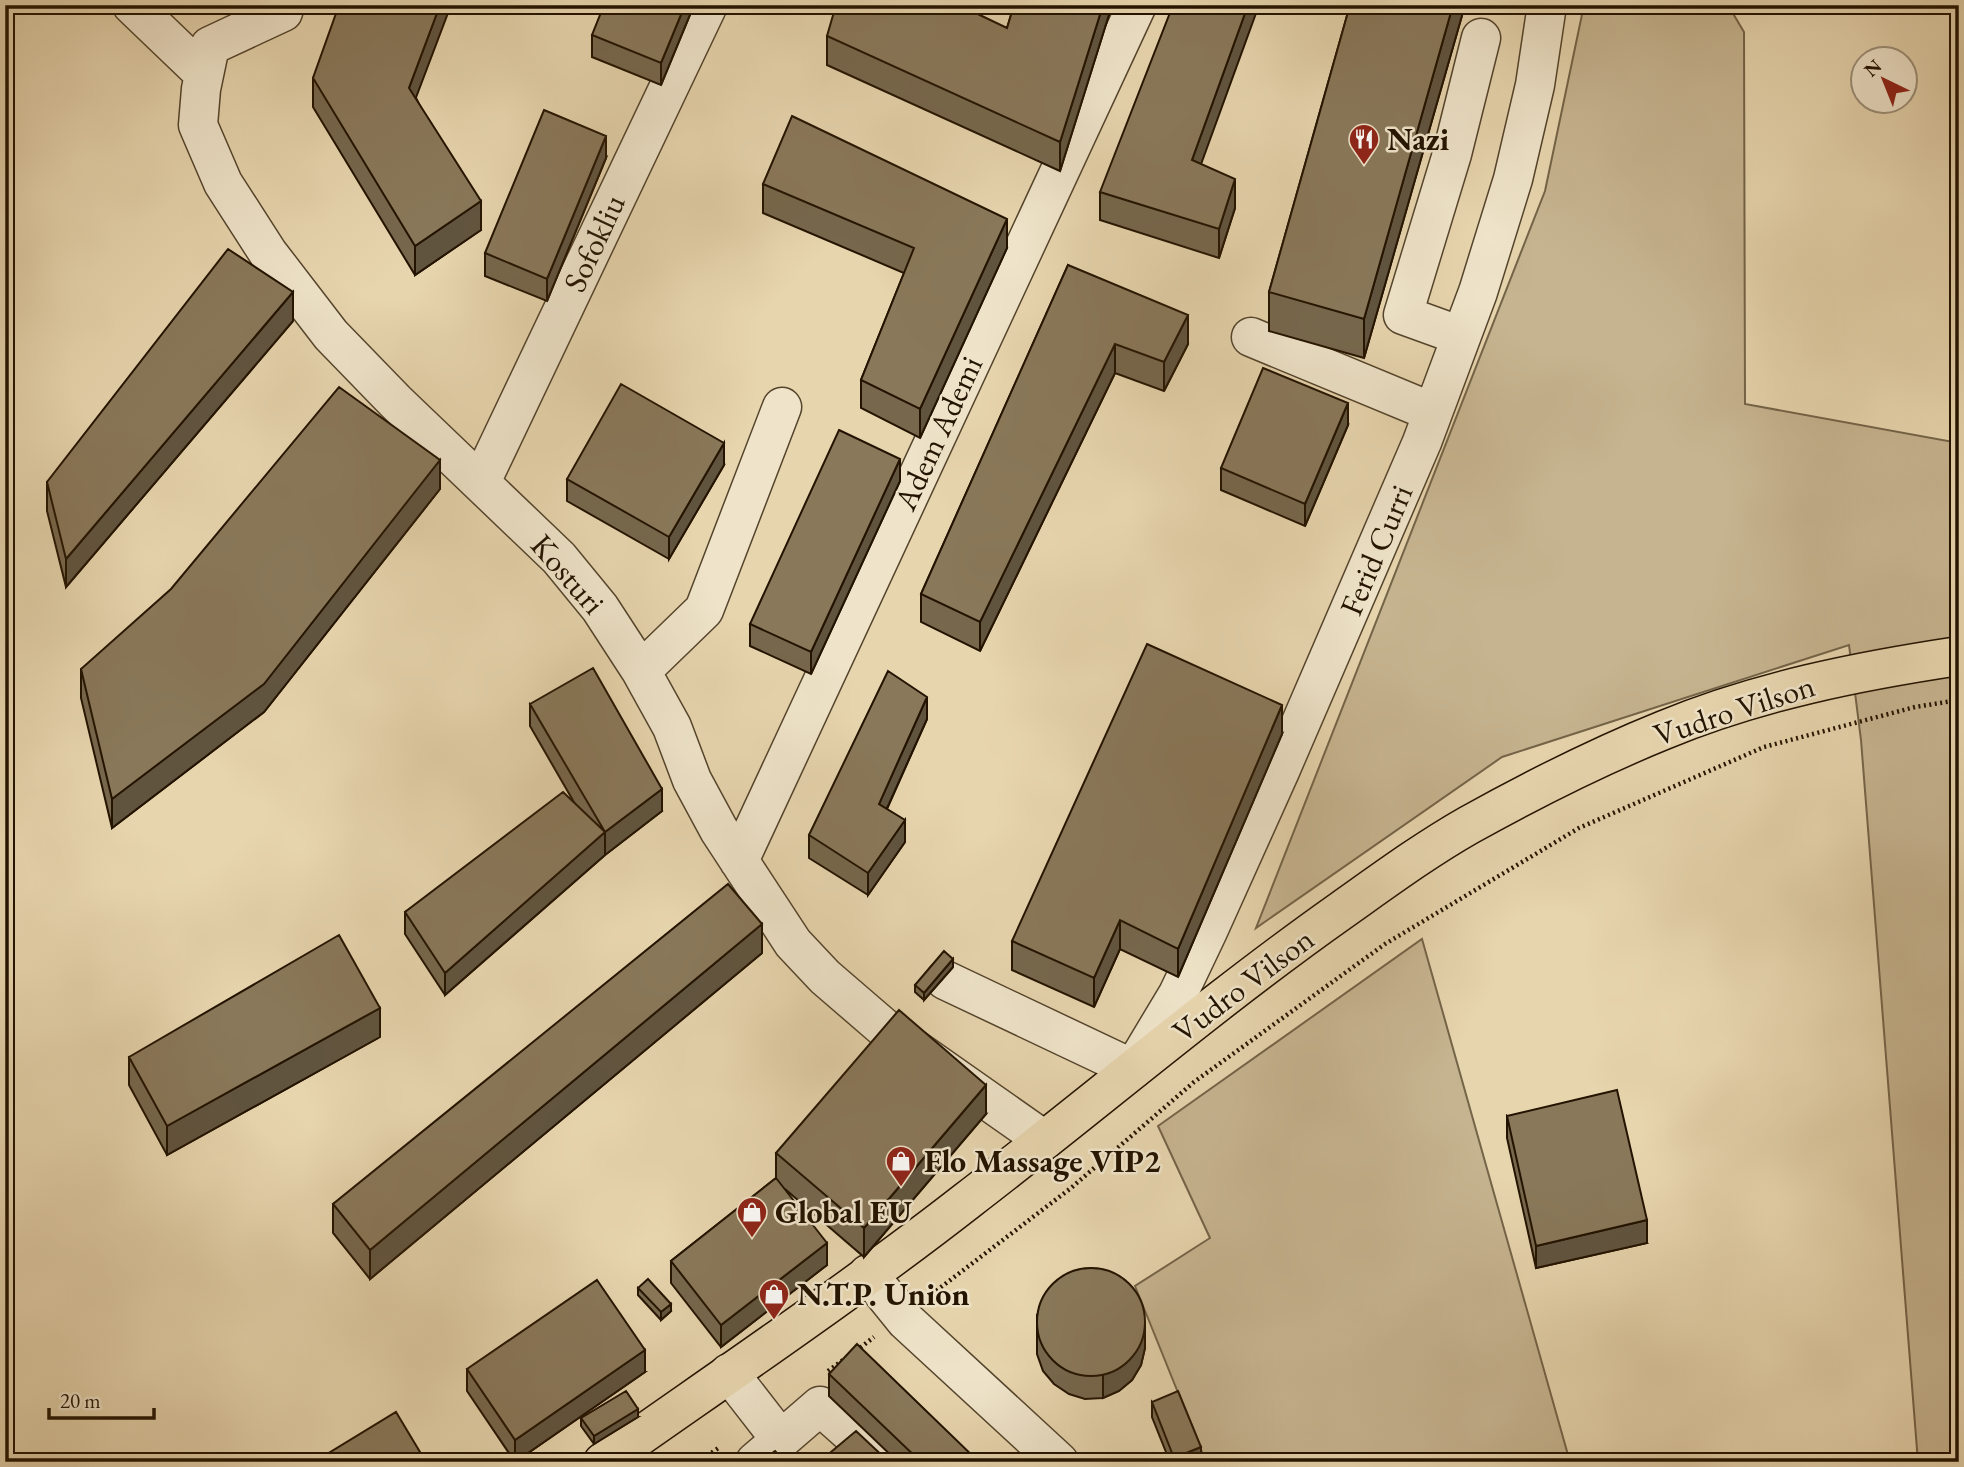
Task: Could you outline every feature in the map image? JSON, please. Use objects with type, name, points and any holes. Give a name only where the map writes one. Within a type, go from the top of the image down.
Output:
[{"type":"main road","name":"Vudro Vilson","points":[[603,1462],[868,1274],[1044,1140],[1265,964],[1466,827],[1560,778],[1665,729],[1773,693],[1877,669],[1959,656]]},
{"type":"street","points":[[132,5],[204,75]]},
{"type":"street","name":"Kosturi","points":[[285,5],[283,12],[210,46],[198,125],[223,183],[268,253],[331,335],[396,402],[559,558],[600,608],[641,671],[671,727],[692,780],[739,861],[793,943],[825,978],[883,1027],[1044,1140]]},
{"type":"street","name":"Sofokliu","points":[[481,482],[708,5]]},
{"type":"street","name":"Adem Ademi","points":[[739,861],[1137,5]]},
{"type":"street","name":"Ferid Curri","points":[[1133,1069],[1178,994],[1269,795],[1353,605],[1432,412],[1478,292],[1513,179],[1535,85],[1547,5]]},
{"type":"street","points":[[1461,336],[1403,315],[1452,154],[1481,38]]},
{"type":"street","points":[[1251,337],[1432,412]]},
{"type":"street","points":[[641,671],[704,610],[782,408]]},
{"type":"street","points":[[945,980],[1133,1069]]},
{"type":"street","points":[[868,1274],[902,1317],[1059,1462]]},
{"type":"street","points":[[729,1373],[767,1440],[819,1392],[883,1462]]},
{"type":"path","points":[[819,1392],[902,1317],[1071,1188],[1194,1082],[1385,944],[1578,828],[1764,747],[1915,707],[1959,700]]},
{"type":"path","points":[[698,1462],[767,1440]]},
{"type":"shaded area","points":[[1584,5],[1728,5],[1744,32],[1745,404],[1959,443],[1959,1462],[1918,1462],[1861,740],[1849,645],[1502,757],[1256,928],[1545,191]]},
{"type":"shaded area","points":[[1422,939],[1570,1462],[1206,1462],[1135,1286],[1210,1238],[1158,1126]]},
{"type":"building","points":[[339,5],[440,5],[409,88],[481,201],[415,246],[313,78]]},
{"type":"building","points":[[604,5],[685,5],[661,63],[592,35]]},
{"type":"building","points":[[836,5],[959,5],[1007,28],[1014,5],[1103,5],[1060,142],[827,36]]},
{"type":"building","points":[[1173,5],[1248,5],[1192,160],[1235,179],[1219,229],[1100,192]]},
{"type":"building","points":[[1350,5],[1453,5],[1364,319],[1269,292]]},
{"type":"building","points":[[544,110],[606,136],[547,279],[485,253]]},
{"type":"building","points":[[792,116],[1007,219],[920,409],[861,380],[914,248],[763,184]]},
{"type":"building","points":[[228,249],[293,292],[66,559],[47,482]]},
{"type":"building","points":[[1068,265],[1188,315],[1164,362],[1115,344],[980,622],[921,594]]},
{"type":"building","points":[[1263,368],[1348,403],[1305,504],[1221,468]]},
{"type":"building","points":[[621,384],[724,443],[669,537],[567,479]]},
{"type":"building","points":[[339,387],[440,460],[264,684],[112,799],[81,669],[171,589]]},
{"type":"building","points":[[839,430],[900,459],[811,652],[750,624]]},
{"type":"building","points":[[1147,644],[1282,705],[1178,949],[1120,920],[1094,978],[1012,941]]},
{"type":"building","points":[[593,668],[662,789],[605,832],[530,704]]},
{"type":"building","points":[[888,671],[927,697],[879,804],[905,820],[868,873],[809,835]]},
{"type":"building","points":[[563,792],[605,832],[445,973],[405,912]]},
{"type":"building","points":[[728,884],[762,924],[370,1250],[333,1204]]},
{"type":"building","points":[[339,935],[380,1008],[167,1126],[129,1057]]},
{"type":"building","points":[[944,951],[953,959],[924,993],[915,985]]},
{"type":"building","points":[[899,1010],[986,1085],[864,1228],[776,1153]]},
{"type":"building","points":[[1617,1090],[1647,1220],[1536,1246],[1507,1116]]},
{"type":"building","points":[[776,1178],[827,1243],[721,1325],[671,1261]]},
{"type":"building","points":[[1091,1268],[1112,1272],[1129,1284],[1141,1301],[1145,1322],[1141,1343],[1129,1360],[1112,1372],[1091,1376],[1070,1372],[1053,1360],[1041,1343],[1037,1322],[1041,1301],[1053,1284],[1070,1272]]},
{"type":"building","points":[[648,1279],[671,1304],[661,1312],[638,1288]]},
{"type":"building","points":[[597,1280],[645,1350],[515,1440],[467,1369]]},
{"type":"building","points":[[857,1344],[979,1462],[921,1462],[829,1374]]},
{"type":"building","points":[[626,1391],[638,1409],[594,1436],[581,1418]]},
{"type":"building","points":[[1178,1391],[1201,1447],[1174,1458],[1152,1402]]},
{"type":"building","points":[[396,1412],[426,1462],[314,1462]]},
{"type":"building","points":[[856,1431],[889,1462],[819,1462]]},
{"type":"building","points":[[775,1451],[785,1462],[760,1462]]},
{"type":"place","name":"Nazi","points":[[1364,166]]},
{"type":"place","name":"Flo Massage VIP2","points":[[901,1188]]},
{"type":"place","name":"Global EU","points":[[752,1239]]},
{"type":"place","name":"N.T.P. Union","points":[[774,1321]]}]
